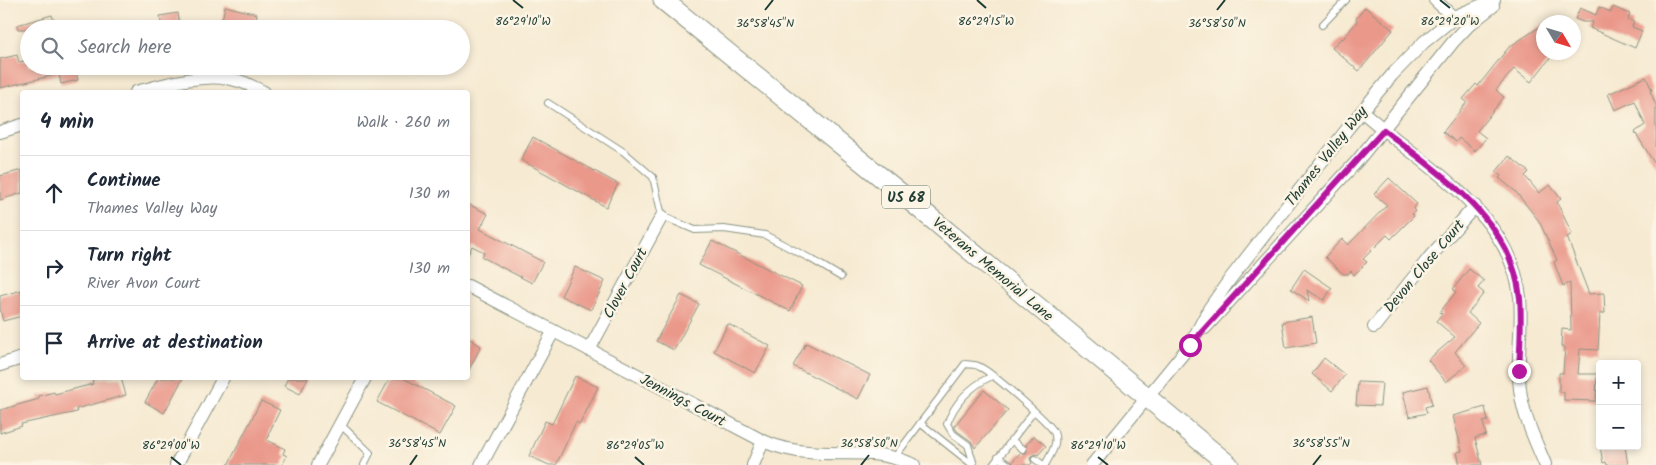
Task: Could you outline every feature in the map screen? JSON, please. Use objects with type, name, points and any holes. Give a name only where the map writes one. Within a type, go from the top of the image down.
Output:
[{"type":"main road","name":"Veterans Memorial Lane","points":[[663,0],[914,204],[1229,465]]},
{"type":"street","points":[[1435,0],[1454,18]]},
{"type":"street","name":"Thames Valley Way","points":[[1190,345],[1218,296],[1392,74],[1415,51],[1454,18],[1494,0]]},
{"type":"street","name":"Thames Valley Way","points":[[1092,465],[1190,345],[1384,130],[1453,42],[1470,24],[1501,0]]},
{"type":"street","points":[[144,90],[205,77],[238,80],[260,90]]},
{"type":"street","points":[[1362,110],[1475,206],[1495,230],[1504,246],[1517,279],[1520,307],[1519,371],[1522,402],[1525,416],[1545,464]]},
{"type":"street","points":[[0,132],[20,126]]},
{"type":"street","name":"Devon Close Court","points":[[1374,327],[1475,206]]},
{"type":"street","name":"Clover Court","points":[[589,350],[662,216]]},
{"type":"street","name":"Jennings Court","points":[[470,287],[763,441],[792,450],[808,452],[863,452],[894,458],[914,465]]},
{"type":"street","points":[[481,465],[553,332]]},
{"type":"street","points":[[0,365],[20,359]]},
{"type":"street","points":[[176,465],[222,380]]},
{"type":"street","points":[[318,465],[364,380]]},
{"type":"street","points":[[753,465],[763,441]]},
{"type":"lane","points":[[1322,25],[1346,0]]},
{"type":"lane","points":[[548,103],[624,152],[653,177],[662,216],[695,230],[724,229],[765,235],[811,258],[841,277]]},
{"type":"lane","points":[[894,458],[965,364],[979,366],[1034,411],[1054,432],[1055,447],[1044,465],[1035,459]]},
{"type":"lane","points":[[974,465],[968,445],[953,434],[947,424],[961,399],[978,383],[992,376]]},
{"type":"lane","points":[[993,465],[1034,411]]},
{"type":"lane","points":[[920,423],[974,465]]},
{"type":"lane","points":[[340,424],[370,453],[364,465]]},
{"type":"lane","points":[[1011,440],[1023,449]]},
{"type":"lane","points":[[998,457],[1009,465]]},
{"type":"building","points":[[225,6],[257,14],[256,20],[222,20]]},
{"type":"building","points":[[1365,7],[1393,30],[1359,71],[1332,48],[1341,38],[1343,39]]},
{"type":"building","points":[[1599,7],[1611,12],[1613,7],[1630,14],[1628,19],[1634,22],[1632,27],[1642,31],[1635,48],[1590,28],[1593,22],[1581,21],[1581,15],[1577,15],[1580,8],[1596,15]]},
{"type":"building","points":[[178,13],[179,20],[161,20],[160,16]]},
{"type":"building","points":[[52,15],[53,20],[34,20]]},
{"type":"building","points":[[1536,29],[1536,60],[1549,60],[1531,82],[1514,69],[1496,90],[1504,97],[1477,131],[1486,138],[1475,151],[1459,138],[1456,142],[1443,132],[1467,102],[1463,99],[1476,84],[1478,86],[1509,47]]},
{"type":"building","points":[[17,55],[20,62],[20,75],[55,75],[0,88],[0,59]]},
{"type":"building","points":[[59,75],[77,75],[78,80],[61,84]]},
{"type":"building","points":[[1646,77],[1656,105],[1656,166],[1635,132],[1645,125],[1635,101],[1615,110],[1608,94]]},
{"type":"building","points":[[533,137],[618,184],[606,207],[521,160]]},
{"type":"building","points":[[1509,156],[1529,172],[1525,176],[1539,193],[1550,185],[1561,199],[1557,202],[1572,234],[1567,237],[1589,294],[1604,293],[1605,313],[1600,313],[1598,350],[1580,349],[1578,374],[1596,374],[1596,401],[1564,400],[1564,392],[1559,392],[1559,373],[1563,373],[1565,347],[1561,347],[1562,329],[1571,330],[1570,283],[1563,286],[1554,262],[1557,260],[1539,221],[1515,191],[1499,178],[1501,176],[1496,172]]},
{"type":"building","points":[[20,171],[20,194],[0,200],[0,176]]},
{"type":"building","points":[[1389,178],[1417,204],[1413,209],[1415,211],[1412,214],[1414,216],[1391,239],[1387,235],[1363,259],[1367,262],[1354,275],[1351,271],[1348,274],[1343,274],[1325,257],[1342,239],[1348,245],[1387,205],[1374,194]]},
{"type":"building","points":[[470,205],[488,214],[480,229],[543,262],[532,283],[482,257],[484,252],[472,246],[470,250]]},
{"type":"building","points":[[712,241],[802,286],[790,311],[699,265]]},
{"type":"building","points":[[575,267],[605,281],[591,310],[561,296]]},
{"type":"building","points":[[1304,269],[1332,288],[1324,300],[1307,290],[1309,301],[1291,289]]},
{"type":"building","points":[[1469,269],[1484,281],[1478,288],[1484,293],[1468,313],[1479,323],[1455,352],[1466,366],[1446,382],[1428,360],[1455,337],[1436,321],[1442,314],[1440,312],[1456,292],[1453,289]]},
{"type":"building","points":[[20,291],[20,317],[3,321],[0,309],[0,296]]},
{"type":"building","points":[[681,295],[699,304],[674,350],[656,341]]},
{"type":"building","points":[[1312,317],[1316,343],[1286,348],[1282,322]]},
{"type":"building","points":[[728,324],[770,346],[755,373],[714,351]]},
{"type":"building","points":[[470,339],[481,346],[470,368]]},
{"type":"building","points":[[806,343],[870,375],[858,399],[793,366]]},
{"type":"building","points":[[1324,358],[1345,375],[1332,391],[1312,374]]},
{"type":"building","points":[[575,376],[598,387],[580,424],[576,422],[556,465],[549,465],[529,456],[545,421],[552,424]]},
{"type":"building","points":[[92,380],[122,380],[126,395],[76,409],[77,412],[21,424],[22,426],[0,433],[0,410],[39,399],[39,396],[54,392],[55,394],[93,384]]},
{"type":"building","points":[[157,380],[182,380],[164,413],[145,402]]},
{"type":"building","points":[[287,380],[307,380],[300,394],[284,386]]},
{"type":"building","points":[[389,380],[407,380],[456,406],[440,435],[377,402]]},
{"type":"building","points":[[1358,382],[1382,383],[1380,406],[1356,405]]},
{"type":"building","points":[[1428,386],[1432,405],[1425,407],[1427,413],[1409,417],[1403,392]]},
{"type":"building","points":[[984,390],[1008,410],[975,448],[971,441],[957,431],[954,426]]},
{"type":"building","points":[[261,401],[280,410],[267,440],[285,449],[283,454],[287,456],[282,465],[228,465]]},
{"type":"building","points":[[1485,407],[1488,421],[1483,422],[1486,435],[1475,438],[1482,465],[1460,465],[1457,452],[1462,451],[1453,416]]},
{"type":"building","points":[[1034,436],[1046,446],[1038,455],[1031,456],[1032,463],[1030,465],[1014,465],[1012,462],[1020,453],[1024,454],[1027,452],[1026,445]]},
{"type":"building","points":[[1601,450],[1626,450],[1628,465],[1607,465],[1606,462],[1603,463]]},
{"type":"route","points":[[1190,345],[1384,130],[1473,204],[1495,230],[1504,246],[1517,279],[1520,298],[1519,371]]}]
